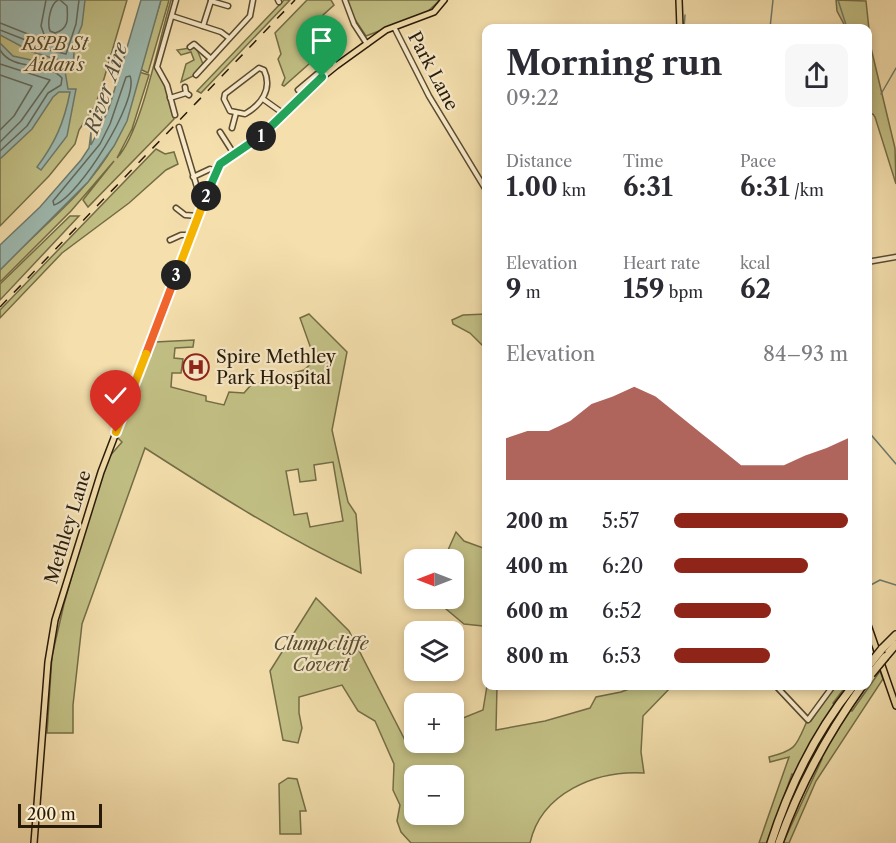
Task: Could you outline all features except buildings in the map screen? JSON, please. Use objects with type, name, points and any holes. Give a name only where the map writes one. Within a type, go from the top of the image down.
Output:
[{"type":"highway","points":[[872,666],[882,649],[896,635]]},
{"type":"highway","points":[[872,668],[896,644]]},
{"type":"highway","points":[[771,843],[780,816],[808,755],[850,690]]},
{"type":"highway","points":[[778,843],[802,784],[859,690]]},
{"type":"main road","points":[[216,171],[234,154],[260,137],[311,83],[394,27],[434,12],[444,0]]},
{"type":"main road","points":[[679,0],[680,24]]},
{"type":"main road","name":"Methley Lane","points":[[33,843],[48,662],[55,620],[94,490],[216,171]]},
{"type":"main road","points":[[872,648],[896,706]]},
{"type":"street","points":[[175,115],[165,81],[157,67],[176,0]]},
{"type":"street","points":[[203,26],[210,0],[228,6]]},
{"type":"street","points":[[196,75],[250,16],[253,0]]},
{"type":"street","points":[[345,0],[354,24],[367,44]]},
{"type":"street","points":[[172,16],[203,26],[229,38]]},
{"type":"street","name":"Park Lane","points":[[394,27],[429,96],[482,182]]},
{"type":"street","points":[[326,33],[318,42],[336,66]]},
{"type":"street","points":[[190,47],[194,44],[210,58]]},
{"type":"street","points":[[259,68],[264,70],[267,82],[263,99],[245,114],[236,114],[226,106],[225,94],[259,68]]},
{"type":"street","points":[[298,90],[311,83],[317,74]]},
{"type":"street","points":[[170,98],[188,94],[185,87]]},
{"type":"street","points":[[263,99],[284,114]]},
{"type":"street","points":[[232,128],[236,114]]},
{"type":"street","points":[[179,127],[193,177],[199,194],[204,200]]},
{"type":"street","points":[[220,132],[234,154]]},
{"type":"street","points":[[193,177],[210,169],[216,171]]},
{"type":"street","points":[[176,208],[185,215],[198,216]]},
{"type":"street","points":[[170,240],[191,235]]},
{"type":"street","points":[[872,261],[896,257]]},
{"type":"street","points":[[780,690],[808,720],[830,690]]},
{"type":"green space","name":"RSPB St Aidan's","points":[[0,0],[127,0],[95,106],[79,130],[75,144],[49,176],[0,226]]},
{"type":"green space","points":[[161,0],[169,0],[148,73],[140,69]]},
{"type":"green space","points":[[171,0],[174,0],[155,68],[165,83],[174,119],[88,207],[83,200],[114,161],[71,211],[0,282],[0,270],[76,196],[103,163],[122,127],[139,72],[149,75],[132,129],[117,158],[126,145],[149,84]]},
{"type":"green space","points":[[284,0],[290,0],[201,93],[197,91]]},
{"type":"green space","points":[[307,0],[331,0],[334,5],[300,36],[310,63],[284,86],[282,85],[285,78],[278,59],[281,54],[275,33]]},
{"type":"green space","points":[[347,0],[440,0],[426,13],[366,36],[354,18]]},
{"type":"green space","points":[[836,0],[866,1],[868,24],[844,24],[837,11]]},
{"type":"green space","points":[[196,47],[203,64],[193,76],[181,82],[186,64],[194,60],[191,52],[181,55],[177,50]]},
{"type":"green space","points":[[872,52],[895,148],[896,184],[875,117],[873,114]]},
{"type":"green space","points":[[156,149],[165,154],[174,152],[178,164],[166,170],[129,203],[62,253],[0,318],[0,310]]},
{"type":"green space","points":[[70,216],[79,216],[0,300],[0,284]]},
{"type":"green space","points":[[309,314],[347,352],[332,430],[348,502],[356,514],[361,573],[278,530],[145,448],[82,624],[73,705],[73,733],[47,733],[52,656],[64,604],[94,496],[109,457],[122,442],[117,437],[155,342],[194,340],[193,347],[175,348],[174,358],[183,359],[181,373],[172,373],[171,387],[206,396],[206,401],[224,405],[229,392],[244,393],[251,385],[304,370],[315,360],[300,318]],"holes":[[[333,462],[343,521],[310,527],[307,513],[294,515],[286,471],[298,469],[300,482],[316,480],[314,465]]]},
{"type":"green space","points":[[482,314],[482,345],[470,333],[453,324],[452,320],[463,315]]},
{"type":"green space","points":[[456,532],[464,541],[482,548],[482,626],[464,624],[464,621],[460,621],[446,609],[464,609],[464,549],[448,549]]},
{"type":"green space","name":"Clumpcliffe Covert","points":[[316,598],[349,631],[404,738],[404,753],[464,753],[464,718],[483,710],[486,690],[497,690],[496,730],[545,721],[590,708],[596,697],[626,690],[668,690],[643,716],[641,752],[644,773],[607,776],[573,788],[558,798],[546,811],[536,826],[530,843],[411,843],[401,832],[397,821],[400,805],[393,790],[394,764],[375,721],[358,711],[342,685],[299,697],[302,728],[298,743],[283,740],[270,671]]},
{"type":"green space","points":[[880,671],[883,679],[816,781],[789,843],[783,843],[822,759],[821,756],[849,710],[852,711],[867,690],[872,690],[872,682]]},
{"type":"green space","points":[[832,690],[843,690],[833,703],[836,705],[795,775],[792,774],[767,843],[759,843],[789,757],[770,762],[769,757],[785,752],[794,746],[807,721],[811,721]]},
{"type":"green space","points":[[288,778],[297,779],[306,811],[300,811],[301,834],[280,834],[279,784]]},
{"type":"water","points":[[0,0],[85,0],[82,25],[75,42],[73,64],[32,52],[0,35]]},
{"type":"water","points":[[141,0],[161,0],[127,121],[114,146],[88,182],[0,270],[0,245],[40,207],[81,160],[89,148],[91,132],[91,145],[104,120],[95,129],[93,127],[105,117],[110,105]]},
{"type":"water","points":[[0,43],[13,56],[54,65],[65,71],[68,89],[76,89],[67,136],[41,170],[37,167],[58,132],[70,92],[59,92],[53,97],[32,129],[0,159]]},
{"type":"waterway","points":[[770,24],[773,0]]},
{"type":"waterway","points":[[838,0],[846,24]]},
{"type":"waterway","points":[[684,24],[685,15]]},
{"type":"waterway","points":[[881,94],[896,68]]},
{"type":"waterway","points":[[872,436],[896,464]]},
{"type":"waterway","points":[[872,584],[880,580],[896,585]]},
{"type":"railway","points":[[0,307],[295,0]]},
{"type":"place","name":"Spire Methley Park Hospital","points":[[196,367]]},
{"type":"route","points":[[116,432],[212,178],[220,164],[260,137],[322,77]]},
{"type":"water label","name":"River Aire","points":[[106,88]]}]
